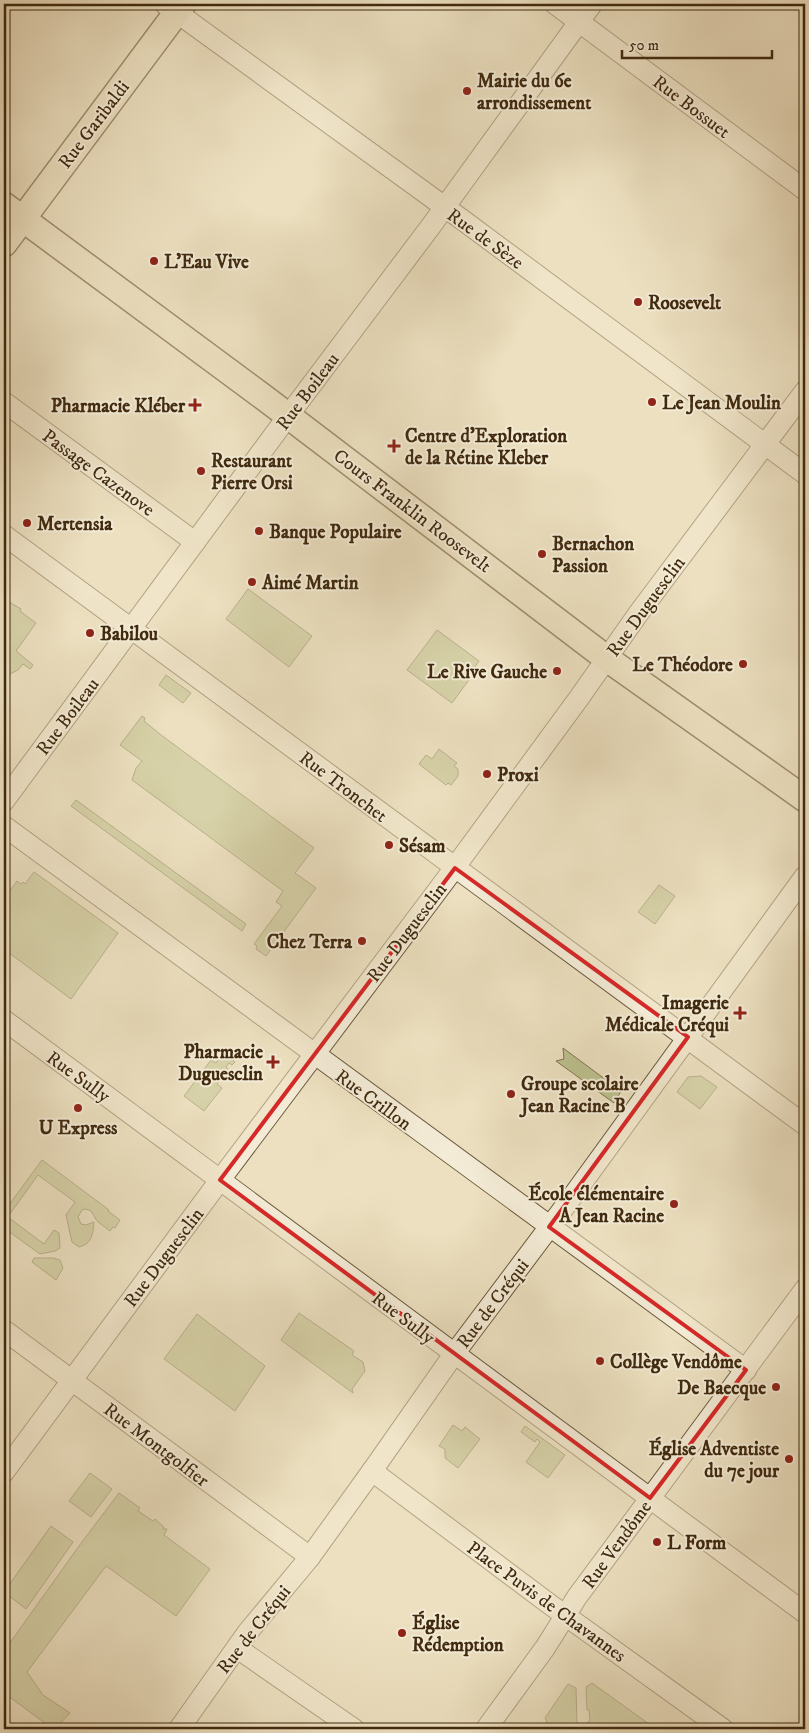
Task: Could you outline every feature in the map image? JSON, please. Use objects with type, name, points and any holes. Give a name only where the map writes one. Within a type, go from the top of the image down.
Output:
[{"type":"main road","name":"Rue Garibaldi","points":[[4,244],[13,212],[175,6]]},
{"type":"main road","name":"Cours Franklin Roosevelt","points":[[13,212],[288,416],[606,658],[805,799]]},
{"type":"street","name":"Rue Bossuet","points":[[555,4],[805,190]]},
{"type":"street","name":"Rue Boileau","points":[[4,801],[592,4]]},
{"type":"street","name":"Rue de Sèze","points":[[175,6],[805,474]]},
{"type":"street","name":"Rue Duguesclin","points":[[4,1472],[454,868],[606,658],[805,391]]},
{"type":"street","name":"Passage Cazenove","points":[[4,402],[195,542]]},
{"type":"street","name":"Rue Tronchet","points":[[4,535],[454,868],[688,1037],[805,1126]]},
{"type":"street","name":"Rue Crillon","points":[[4,826],[746,1370]]},
{"type":"street","name":"Rue de Créqui","points":[[179,1729],[247,1633],[310,1557],[454,1354],[550,1227],[805,876]]},
{"type":"street","name":"Rue Sully","points":[[4,1020],[805,1613]]},
{"type":"street","name":"Rue Vendôme","points":[[486,1729],[650,1498],[805,1290]]},
{"type":"street","name":"Rue Montgolfier","points":[[4,1330],[310,1557]]},
{"type":"street","name":"Place Puvis de Chavannes","points":[[372,1471],[723,1729]]},
{"type":"street","points":[[237,1648],[354,1729]]},
{"type":"highlighted area","points":[[455,868],[688,1037],[549,1227],[746,1370],[650,1498],[220,1180]]},
{"type":"green space","points":[[248,589],[312,636],[289,667],[226,619]]},
{"type":"green space","points":[[4,599],[21,609],[20,611],[36,623],[16,651],[33,665],[30,669],[23,664],[18,670],[4,677]]},
{"type":"green space","points":[[437,630],[479,661],[472,671],[474,673],[452,703],[407,670]]},
{"type":"green space","points":[[166,675],[191,693],[183,703],[159,685]]},
{"type":"green space","points":[[142,716],[145,718],[144,721],[161,735],[314,848],[295,873],[316,888],[266,956],[256,949],[257,946],[254,944],[282,906],[276,902],[283,891],[132,780],[136,768],[142,761],[120,745]]},
{"type":"green space","points":[[439,749],[457,763],[454,766],[458,769],[458,776],[451,785],[448,783],[446,785],[419,764],[426,755],[432,759]]},
{"type":"green space","points":[[76,800],[246,924],[242,931],[71,806]]},
{"type":"green space","points":[[34,872],[118,933],[71,999],[4,949],[4,899],[17,881],[25,884]]},
{"type":"green space","points":[[659,885],[675,896],[655,924],[638,912]]},
{"type":"green space","points":[[563,1048],[621,1091],[614,1103],[556,1061],[564,1059]]},
{"type":"green space","points":[[223,1053],[235,1062],[232,1065],[229,1063],[226,1067],[228,1069],[217,1084],[222,1088],[204,1111],[184,1096],[211,1060],[216,1063]]},
{"type":"green space","points":[[701,1076],[717,1087],[700,1109],[677,1092],[688,1077]]},
{"type":"green space","points":[[42,1160],[120,1220],[115,1228],[113,1227],[110,1231],[97,1221],[91,1211],[82,1210],[78,1217],[81,1224],[86,1225],[94,1222],[89,1241],[87,1244],[79,1247],[72,1242],[66,1215],[75,1202],[38,1175],[4,1222],[4,1208],[6,1209]]},
{"type":"green space","points":[[9,1218],[44,1244],[54,1230],[59,1233],[60,1248],[40,1254],[4,1228]]},
{"type":"green space","points":[[34,1258],[60,1260],[63,1268],[56,1280],[32,1262]]},
{"type":"green space","points":[[299,1313],[354,1351],[352,1355],[363,1362],[365,1371],[352,1389],[353,1393],[281,1340]]},
{"type":"green space","points":[[197,1314],[265,1366],[235,1411],[164,1359]]},
{"type":"green space","points":[[453,1425],[462,1431],[465,1427],[480,1439],[458,1468],[445,1458],[445,1449],[439,1446]]},
{"type":"green space","points":[[525,1426],[565,1455],[548,1478],[526,1462],[540,1442],[537,1439],[535,1442],[521,1432]]},
{"type":"green space","points":[[90,1473],[112,1489],[91,1517],[69,1501]]},
{"type":"green space","points":[[119,1493],[140,1508],[138,1511],[153,1521],[155,1519],[164,1527],[163,1529],[167,1529],[164,1535],[210,1569],[176,1616],[106,1566],[27,1672],[43,1695],[70,1713],[53,1729],[4,1693],[4,1645],[7,1647]]},
{"type":"green space","points":[[51,1526],[73,1542],[26,1609],[4,1592]]},
{"type":"green space","points":[[592,1683],[656,1729],[589,1729],[588,1722],[590,1721],[589,1710],[587,1710],[586,1687]]},
{"type":"green space","points":[[568,1684],[576,1688],[577,1723],[579,1723],[580,1729],[543,1729],[547,1722],[545,1718]]},
{"type":"place","name":"Mairie du 6e arrondissement","points":[[467,91]]},
{"type":"place","name":"L'Eau Vive","points":[[154,261]]},
{"type":"place","name":"Roosevelt","points":[[638,302]]},
{"type":"place","name":"Le Jean Moulin","points":[[652,402]]},
{"type":"place","name":"Pharmacie Kléber","points":[[195,405]]},
{"type":"place","name":"Centre d'Exploration de la Rétine Kleber","points":[[394,446]]},
{"type":"place","name":"Restaurant Pierre Orsi","points":[[201,471]]},
{"type":"place","name":"Mertensia","points":[[27,523]]},
{"type":"place","name":"Banque Populaire","points":[[259,531]]},
{"type":"place","name":"Bernachon Passion","points":[[542,554]]},
{"type":"place","name":"Aimé Martin","points":[[252,582]]},
{"type":"place","name":"Babilou","points":[[90,633]]},
{"type":"place","name":"Le Théodore","points":[[743,664]]},
{"type":"place","name":"Le Rive Gauche","points":[[557,671]]},
{"type":"place","name":"Proxi","points":[[487,774]]},
{"type":"place","name":"Sésam","points":[[389,845]]},
{"type":"place","name":"Chez Terra","points":[[362,941]]},
{"type":"place","name":"Imagerie Médicale Créqui","points":[[740,1013]]},
{"type":"place","name":"Pharmacie Duguesclin","points":[[273,1062]]},
{"type":"place","name":"Groupe scolaire Jean Racine B","points":[[511,1094]]},
{"type":"place","name":"U Express","points":[[78,1108]]},
{"type":"place","name":"École élémentaire A Jean Racine","points":[[674,1204]]},
{"type":"place","name":"Collège Vendôme","points":[[600,1361]]},
{"type":"place","name":"De Baecque","points":[[776,1387]]},
{"type":"place","name":"Église Adventiste du 7e jour","points":[[789,1459]]},
{"type":"place","name":"L Form","points":[[657,1542]]},
{"type":"place","name":"Église Rédemption","points":[[402,1633]]}]
